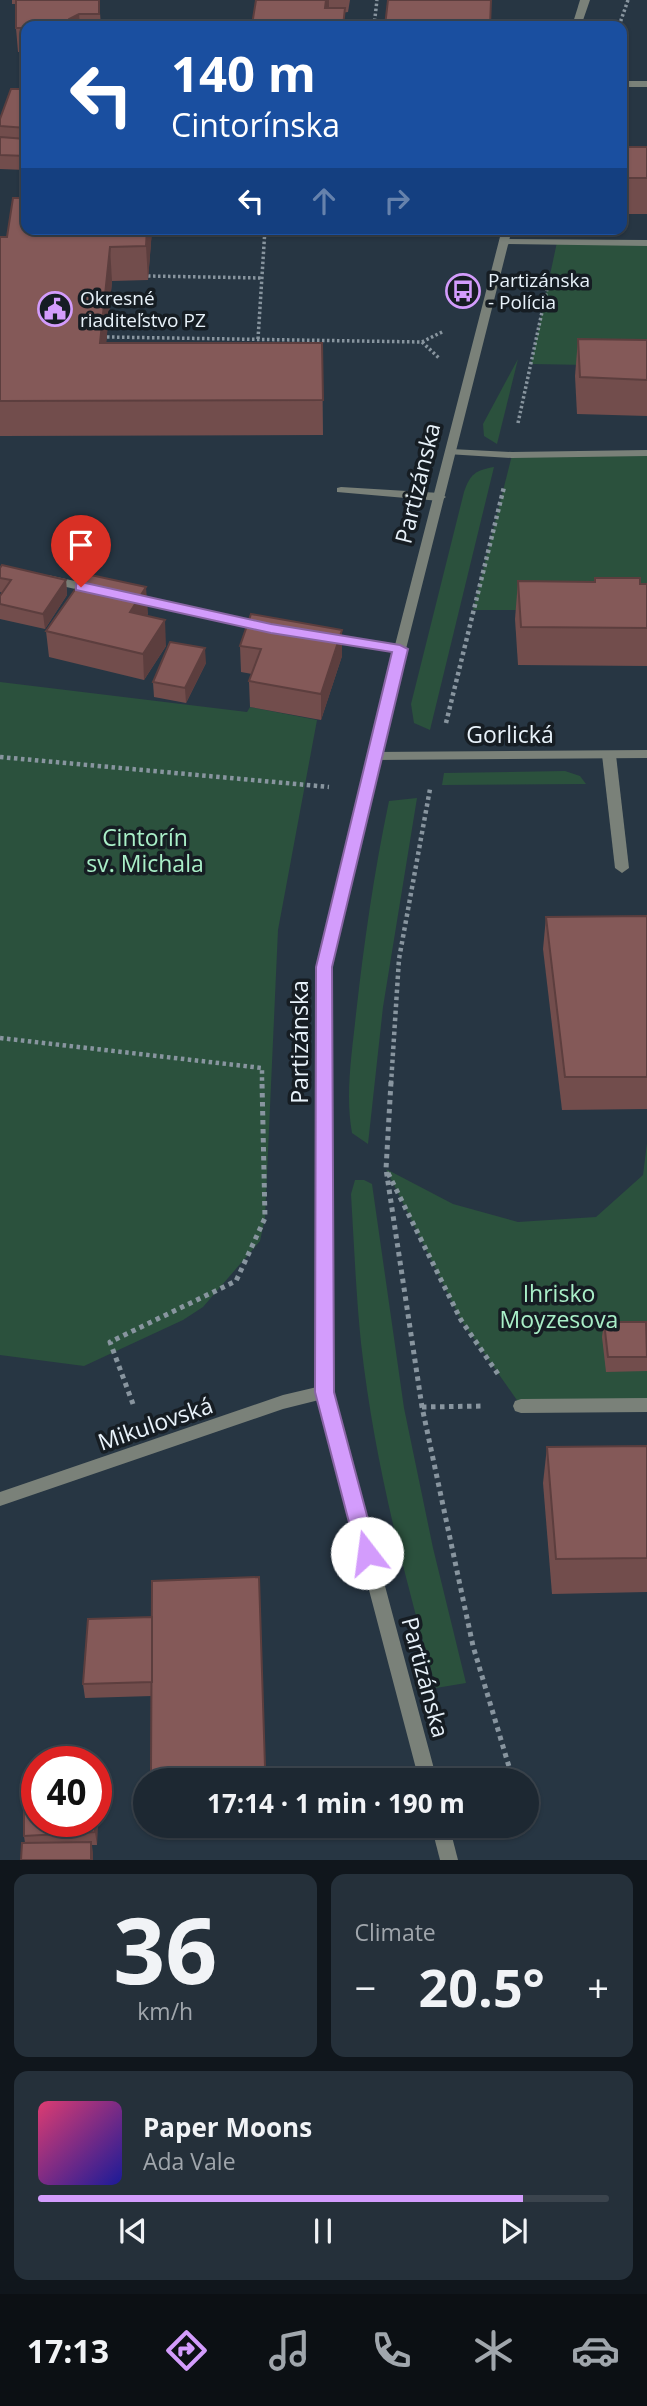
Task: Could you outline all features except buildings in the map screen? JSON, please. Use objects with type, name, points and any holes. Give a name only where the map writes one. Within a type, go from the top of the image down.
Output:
[{"type":"street","points":[[578,21],[585,0]]},
{"type":"street","points":[[627,84],[647,84]]},
{"type":"street","points":[[505,235],[647,243]]},
{"type":"street","name":"Partizánska","points":[[425,1768],[325,1392],[324,967],[400,649],[505,235]]},
{"type":"street","points":[[451,452],[512,455],[647,453]]},
{"type":"street","points":[[341,490],[440,497]]},
{"type":"street","points":[[41,578],[108,593]]},
{"type":"street","points":[[122,596],[271,629]]},
{"type":"street","points":[[312,635],[400,649]]},
{"type":"street","name":"Gorlická","points":[[374,756],[647,754]]},
{"type":"street","points":[[609,755],[622,868]]},
{"type":"street","name":"Mikulovská","points":[[0,1499],[283,1402],[325,1392]]},
{"type":"street","points":[[521,1406],[647,1405]]},
{"type":"street","points":[[443,1838],[449,1860]]},
{"type":"path","points":[[375,21],[377,0]]},
{"type":"path","points":[[621,21],[628,0]]},
{"type":"path","points":[[258,339],[265,235]]},
{"type":"path","points":[[445,727],[512,455],[551,270]]},
{"type":"path","points":[[148,275],[262,278]]},
{"type":"path","points":[[107,337],[422,342],[454,325]]},
{"type":"path","points":[[422,342],[444,363]]},
{"type":"path","points":[[0,757],[329,787]]},
{"type":"path","points":[[430,789],[399,959],[386,1169],[422,1407],[473,1646],[509,1768]]},
{"type":"path","points":[[0,1038],[262,1068],[265,1218],[236,1281],[110,1342],[133,1404]]},
{"type":"path","points":[[386,1169],[461,1320],[521,1406]]},
{"type":"path","points":[[422,1407],[521,1406]]},
{"type":"green space","points":[[557,242],[647,243],[647,366],[531,364]]},
{"type":"green space","points":[[518,359],[497,444],[484,436],[483,424]]},
{"type":"green space","points":[[647,453],[647,610],[473,610],[512,455]]},
{"type":"green space","points":[[494,467],[430,730],[414,723],[411,704],[464,492],[475,474]]},
{"type":"green space","name":"Cintorín sv. Michala","points":[[0,682],[247,712],[250,707],[317,720],[278,930],[265,1218],[260,1241],[203,1307],[183,1320],[84,1366],[0,1355]]},
{"type":"green space","points":[[565,771],[580,776],[586,784],[442,785],[444,773]]},
{"type":"green space","points":[[417,798],[383,1007],[368,1144],[352,1133],[349,1104],[351,1058],[366,934],[389,801]]},
{"type":"green space","name":"Ihrisko Moyzesova","points":[[647,1143],[647,1405],[521,1406],[461,1320],[386,1169],[453,1204],[518,1222],[596,1217],[643,1175]]},
{"type":"green space","points":[[355,1180],[372,1184],[404,1408],[433,1548],[466,1683],[436,1688],[391,1517],[361,1343],[351,1194]]},
{"type":"place","name":"Partizánska - Polícia","points":[[463,291]]},
{"type":"place","name":"Okresné riaditeľstvo PZ","points":[[55,309]]},
{"type":"route","points":[[81,587],[271,629],[400,649],[324,967],[325,1392],[367,1553]]}]
